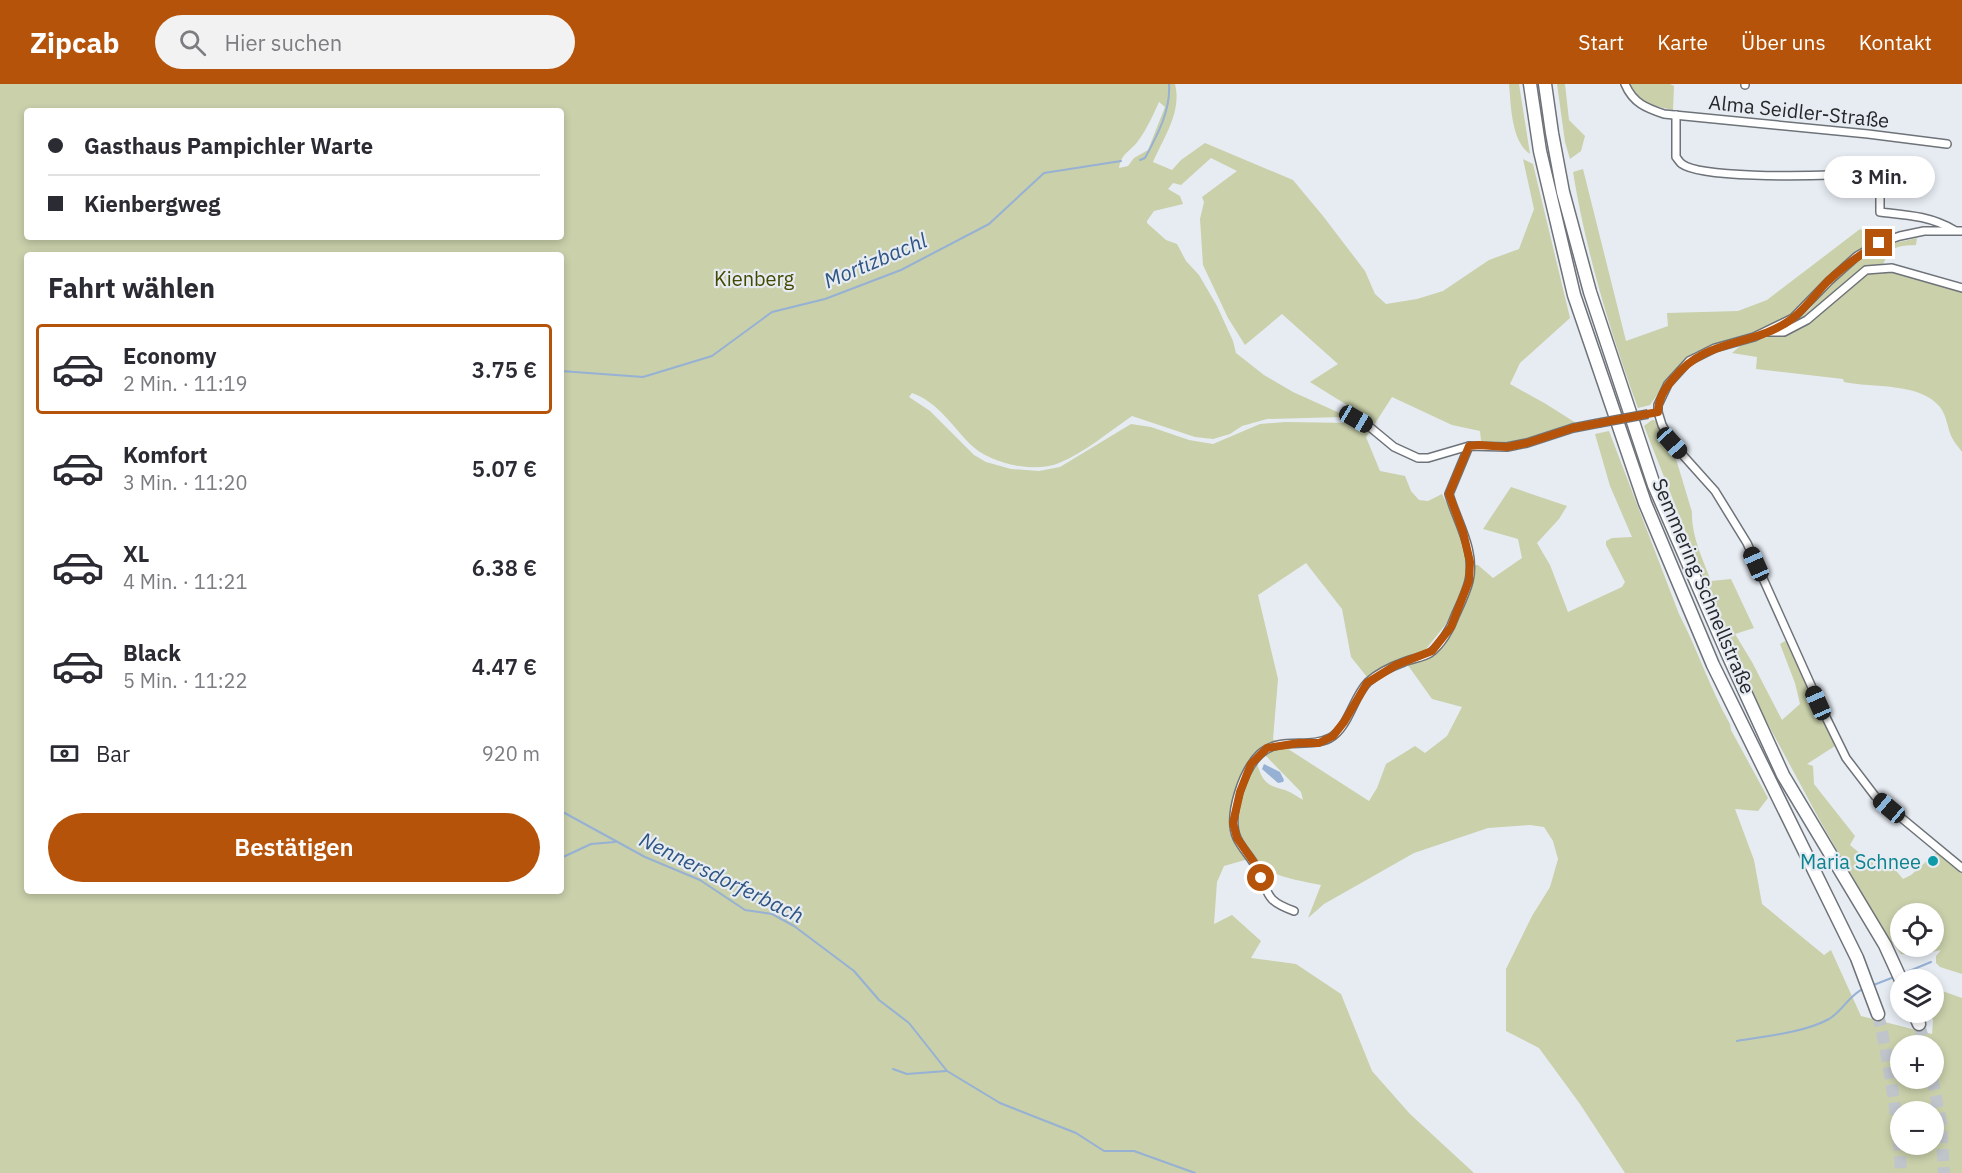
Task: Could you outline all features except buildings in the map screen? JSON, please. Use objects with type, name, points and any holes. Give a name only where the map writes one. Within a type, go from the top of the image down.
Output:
[{"type":"highway","name":"Semmering Schnellstraße","points":[[1530,84],[1540,151],[1574,295],[1645,503],[1713,665],[1820,881],[1866,980],[1878,1014]]},
{"type":"highway","name":"Semmering Schnellstraße","points":[[1545,84],[1563,192],[1590,292],[1654,485],[1783,775],[1885,945],[1896,969]]},
{"type":"street","name":"Alma Seidler-Straße","points":[[1625,84],[1629,94],[1637,103],[1646,108],[1676,116],[1868,134],[1947,144]]},
{"type":"street","points":[[1676,116],[1676,157],[1682,165],[1716,172],[1786,177],[1831,175]]},
{"type":"street","points":[[1880,169],[1880,212],[1925,217],[1940,221],[1959,231]]},
{"type":"street","points":[[1356,419],[1394,447],[1418,458],[1428,458],[1469,446],[1507,447],[1527,443],[1573,428],[1648,414],[1658,408],[1668,384],[1689,361],[1716,348],[1765,332],[1794,318],[1829,281],[1857,256],[1879,243],[1924,231],[1959,231]]},
{"type":"street","points":[[1765,332],[1784,332],[1807,320],[1866,270],[1892,268],[1962,288]]},
{"type":"street","points":[[1658,408],[1669,438],[1716,491],[1747,543],[1818,703],[1846,758],[1875,796],[1962,868]]},
{"type":"street","points":[[1294,911],[1268,896],[1258,870],[1237,838],[1234,817],[1244,781],[1251,764],[1267,748],[1299,743],[1319,743],[1333,736],[1367,683],[1396,665],[1432,651],[1451,627],[1469,581],[1470,562],[1463,532],[1449,494],[1469,446]]},
{"type":"green space","name":"Kienberg","points":[[0,84],[1175,84],[1177,94],[1174,114],[1153,162],[1172,170],[1181,160],[1205,143],[1293,180],[1365,271],[1375,294],[1386,304],[1417,299],[1443,291],[1489,260],[1519,249],[1534,209],[1523,159],[1533,164],[1570,318],[1520,363],[1510,384],[1576,423],[1510,444],[1481,441],[1480,431],[1452,425],[1392,397],[1374,425],[1363,415],[1310,382],[1338,364],[1282,314],[1245,345],[1228,318],[1203,265],[1200,219],[1204,202],[1202,197],[1237,171],[1211,158],[1181,185],[1173,183],[1168,189],[1180,196],[1183,204],[1154,211],[1147,223],[1166,240],[1177,244],[1186,261],[1199,275],[1217,306],[1236,353],[1264,375],[1293,392],[1344,415],[1343,417],[1267,419],[1242,426],[1230,434],[1213,439],[1195,437],[1132,416],[1068,459],[1048,466],[1024,467],[999,461],[977,450],[929,402],[912,393],[909,397],[930,411],[974,455],[986,462],[1011,469],[1039,471],[1060,467],[1131,424],[1151,427],[1189,440],[1213,444],[1260,424],[1354,423],[1371,430],[1366,437],[1380,471],[1405,476],[1411,491],[1419,500],[1428,501],[1442,494],[1463,537],[1467,553],[1465,586],[1446,624],[1426,649],[1367,677],[1351,657],[1342,609],[1306,563],[1258,595],[1278,679],[1273,739],[1277,742],[1257,752],[1237,789],[1232,812],[1232,830],[1251,863],[1245,860],[1224,866],[1217,882],[1214,924],[1232,915],[1261,941],[1251,958],[1296,964],[1341,994],[1372,1071],[1410,1114],[1474,1173],[0,1173]],"holes":[[[1159,102],[1165,107],[1148,150],[1134,158],[1128,166],[1119,168],[1124,155],[1144,132]]]},
{"type":"green space","points":[[1509,84],[1519,84],[1530,154],[1519,141],[1516,132]]},
{"type":"green space","points":[[1557,84],[1565,84],[1569,120],[1585,136],[1581,151],[1570,159],[1565,142]]},
{"type":"green space","points":[[1630,84],[1670,84],[1674,86],[1673,110],[1641,100]]},
{"type":"green space","points":[[1583,169],[1626,341],[1668,326],[1667,313],[1738,311],[1767,300],[1860,229],[1881,239],[1870,242],[1857,252],[1790,315],[1747,336],[1695,352],[1679,365],[1650,405],[1638,408],[1609,321],[1578,202],[1573,172]]},
{"type":"green space","points":[[1917,238],[1916,245],[1901,246],[1893,250],[1880,270],[1892,270],[1962,291],[1962,452],[1951,436],[1940,407],[1920,393],[1895,387],[1844,382],[1843,379],[1756,369],[1757,357],[1732,353],[1740,346],[1777,334],[1781,328],[1798,319],[1809,310],[1833,281],[1867,255],[1882,246]]},
{"type":"green space","points":[[1652,420],[1657,421],[1663,437],[1673,449],[1692,512],[1695,538],[1711,581],[1731,579],[1754,628],[1735,634],[1782,720],[1800,704],[1795,683],[1780,644],[1787,642],[1835,746],[1807,764],[1813,766],[1814,784],[1855,836],[1850,845],[1870,860],[1893,867],[1903,879],[1911,875],[1937,852],[1962,871],[1962,974],[1940,967],[1936,963],[1936,957],[1944,957],[1944,903],[1890,903],[1890,940],[1888,938],[1819,819],[1755,700],[1727,637],[1644,426]]},
{"type":"green space","points":[[1609,431],[1679,614],[1731,730],[1768,798],[1758,811],[1735,809],[1754,860],[1762,904],[1824,955],[1831,950],[1861,1016],[1932,1034],[1933,1023],[1944,1023],[1944,992],[1962,998],[1962,1173],[1625,1173],[1580,1104],[1539,1048],[1506,1031],[1506,969],[1532,916],[1550,887],[1558,859],[1553,841],[1544,827],[1530,825],[1488,828],[1414,853],[1324,904],[1308,918],[1321,885],[1284,877],[1263,868],[1255,861],[1243,843],[1237,819],[1238,808],[1256,760],[1265,781],[1303,800],[1301,792],[1265,755],[1267,753],[1285,747],[1369,801],[1377,788],[1386,764],[1415,746],[1425,753],[1447,736],[1462,707],[1432,699],[1407,664],[1436,649],[1470,584],[1474,565],[1478,565],[1493,578],[1522,558],[1518,539],[1483,529],[1511,487],[1567,506],[1559,519],[1537,543],[1550,565],[1568,612],[1622,587],[1625,582],[1606,541],[1612,538],[1632,537],[1610,486],[1595,434]]},
{"type":"water","points":[[1264,764],[1280,772],[1283,782],[1278,783],[1262,769]]},
{"type":"waterway","name":"Mortizbachl","points":[[1140,160],[1145,158],[1162,122],[1168,103],[1169,84]]},
{"type":"waterway","name":"Mortizbachl","points":[[564,371],[643,377],[712,356],[772,312],[825,299],[901,270],[989,224],[1044,173],[1121,161]]},
{"type":"waterway","name":"Nennersdorferbach","points":[[564,813],[645,857],[700,880],[745,910],[772,914],[794,926],[854,971],[879,1000],[909,1023],[947,1071],[1000,1103],[1076,1133],[1104,1151],[1134,1151],[1195,1173]]},
{"type":"waterway","points":[[564,857],[591,844],[615,842]]},
{"type":"waterway","points":[[1914,969],[1931,962]]},
{"type":"waterway","points":[[1871,986],[1890,979]]},
{"type":"waterway","points":[[1737,1041],[1819,1024],[1834,1016],[1863,989]]},
{"type":"waterway","points":[[893,1069],[907,1074],[946,1071]]},
{"type":"tunnel","points":[[1878,1014],[1893,1093],[1901,1173]]},
{"type":"tunnel","points":[[1919,1024],[1922,1035]]},
{"type":"tunnel","points":[[1934,1089],[1941,1123],[1944,1173]]},
{"type":"place","name":"Maria Schnee","points":[[1933,861]]},
{"type":"route","points":[[1261,878],[1253,861],[1237,838],[1233,823],[1236,804],[1251,764],[1267,748],[1299,743],[1319,743],[1333,736],[1367,683],[1396,665],[1432,651],[1451,627],[1469,581],[1470,562],[1469,551],[1449,494],[1469,446],[1507,447],[1573,428],[1658,412],[1658,405],[1668,384],[1689,361],[1716,348],[1754,337],[1794,318],[1829,281],[1857,256],[1879,243]]}]
